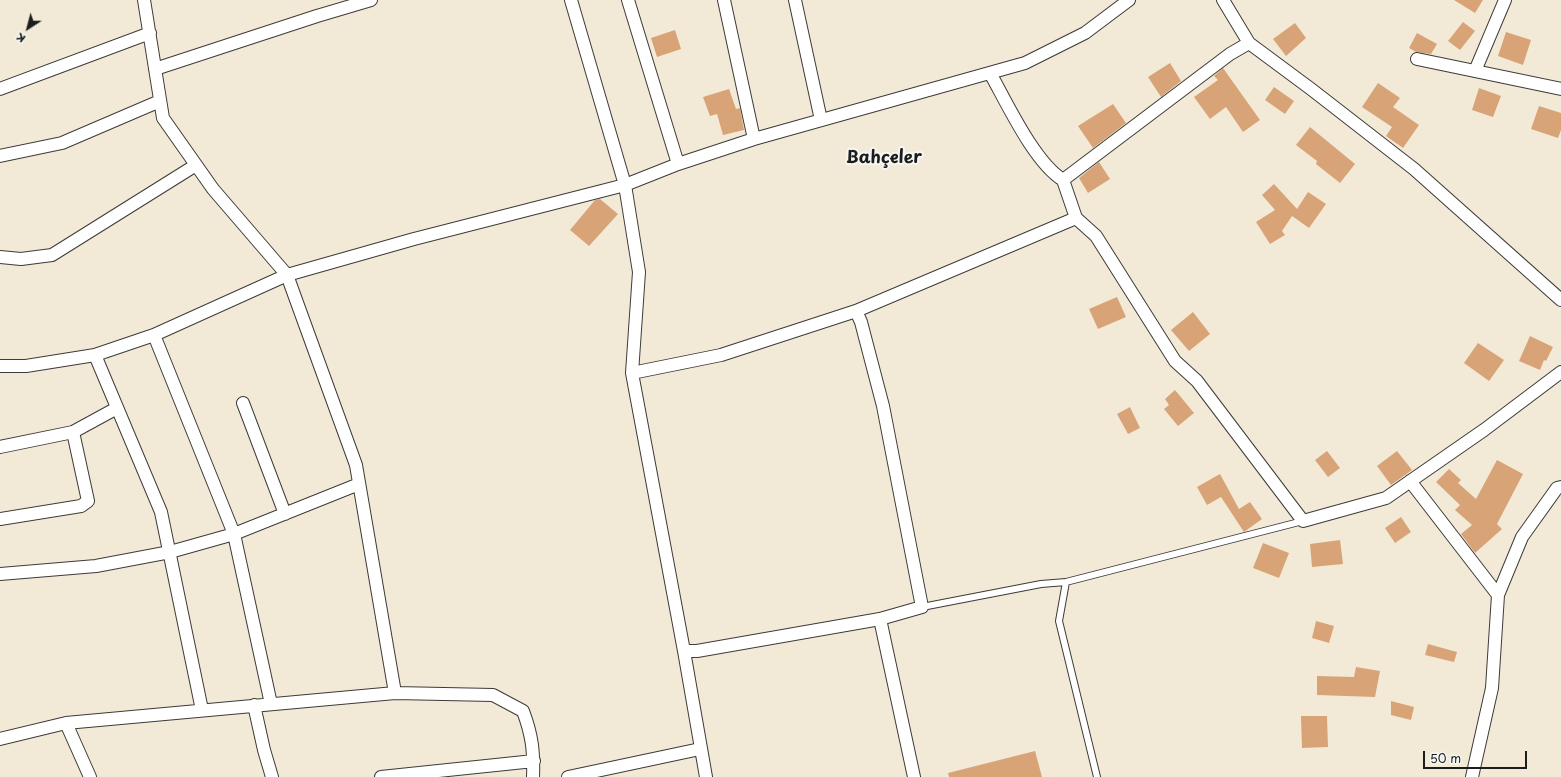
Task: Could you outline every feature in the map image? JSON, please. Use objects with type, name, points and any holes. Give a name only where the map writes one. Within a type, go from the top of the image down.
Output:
[{"type":"street","points":[[144,0],[163,118],[213,189],[287,275],[356,465],[396,693]]},
{"type":"street","points":[[155,69],[371,0]]},
{"type":"street","points":[[571,0],[625,185],[640,272],[632,373],[706,777]]},
{"type":"street","points":[[628,0],[678,164]]},
{"type":"street","points":[[724,0],[754,139]]},
{"type":"street","points":[[795,0],[821,120]]},
{"type":"street","points":[[0,366],[26,366],[95,355],[154,335],[287,275],[414,239],[625,185],[678,164],[754,139],[1026,63],[1085,33],[1129,0]]},
{"type":"street","points":[[1223,0],[1249,44],[1311,89],[1414,169],[1561,300]]},
{"type":"street","points":[[1475,71],[1505,0]]},
{"type":"street","points":[[0,89],[150,33]]},
{"type":"street","points":[[1063,180],[1230,54],[1249,44]]},
{"type":"street","points":[[1417,59],[1561,89]]},
{"type":"street","points":[[990,73],[1034,150],[1055,175],[1063,180],[1076,218],[1096,236],[1175,361],[1197,381],[1303,521],[1386,498],[1484,430],[1561,372]]},
{"type":"street","points":[[0,156],[62,143],[160,101]]},
{"type":"street","points":[[0,257],[21,259],[52,255],[196,165]]},
{"type":"street","points":[[632,373],[721,355],[856,310],[1076,218]]},
{"type":"street","points":[[684,651],[697,651],[880,619],[922,607],[883,406],[861,322],[856,310]]},
{"type":"street","points":[[154,335],[234,534],[272,704]]},
{"type":"street","points":[[95,355],[161,512],[202,710]]},
{"type":"street","points":[[243,403],[285,514]]},
{"type":"street","points":[[0,447],[73,432],[117,408]]},
{"type":"street","points":[[0,519],[81,506],[88,501],[73,432]]},
{"type":"street","points":[[1410,482],[1498,595]]},
{"type":"street","points":[[0,574],[96,566],[170,552],[234,534],[359,484]]},
{"type":"street","points":[[1472,777],[1492,688],[1498,595],[1522,537],[1557,488],[1561,487]]},
{"type":"street","points":[[880,619],[914,777]]},
{"type":"street","points":[[0,739],[66,723],[202,710],[396,693],[493,695],[523,711],[531,733],[534,761],[533,777]]},
{"type":"street","points":[[254,706],[272,777]]},
{"type":"street","points":[[66,723],[90,777]]},
{"type":"street","points":[[568,777],[700,749]]},
{"type":"street","points":[[381,777],[534,761]]},
{"type":"lane","points":[[922,607],[1041,584],[1066,582],[1303,521]]},
{"type":"lane","points":[[1066,582],[1059,620],[1097,777]]},
{"type":"building","points":[[1454,0],[1483,0],[1475,13]]},
{"type":"building","points":[[1463,22],[1475,31],[1460,50],[1448,41]]},
{"type":"building","points":[[1295,23],[1306,38],[1286,56],[1273,39]]},
{"type":"building","points":[[675,30],[681,49],[657,57],[651,38]]},
{"type":"building","points":[[1506,32],[1531,40],[1523,65],[1498,56]]},
{"type":"building","points":[[1417,33],[1437,44],[1431,54],[1416,52],[1409,48]]},
{"type":"building","points":[[1170,63],[1181,81],[1161,97],[1148,77]]},
{"type":"building","points":[[1223,68],[1260,120],[1243,132],[1226,107],[1210,119],[1194,97],[1218,80],[1214,76]]},
{"type":"building","points":[[1378,83],[1400,98],[1393,107],[1419,125],[1403,148],[1386,136],[1392,127],[1362,107]]},
{"type":"building","points":[[1274,87],[1294,101],[1285,114],[1265,100]]},
{"type":"building","points":[[1479,88],[1501,96],[1493,117],[1472,110]]},
{"type":"building","points":[[729,89],[736,109],[740,108],[744,130],[723,135],[717,114],[710,116],[703,97]]},
{"type":"building","points":[[1113,104],[1126,123],[1093,148],[1078,126]]},
{"type":"building","points":[[1539,106],[1561,113],[1561,130],[1558,138],[1531,129]]},
{"type":"building","points":[[1310,127],[1355,164],[1340,183],[1316,164],[1317,161],[1296,145]]},
{"type":"building","points":[[1099,162],[1110,179],[1088,193],[1079,178]]},
{"type":"building","points":[[1274,184],[1297,209],[1308,192],[1326,204],[1309,228],[1292,216],[1282,231],[1285,235],[1270,244],[1256,222],[1275,210],[1262,195]]},
{"type":"building","points":[[600,199],[618,214],[589,246],[570,230],[595,200]]},
{"type":"building","points":[[1117,297],[1126,317],[1098,329],[1089,309]]},
{"type":"building","points":[[1193,312],[1210,334],[1189,351],[1171,330]]},
{"type":"building","points":[[1530,336],[1553,347],[1546,361],[1544,360],[1540,370],[1519,361]]},
{"type":"building","points":[[1478,343],[1504,360],[1489,381],[1464,363]]},
{"type":"building","points":[[1175,390],[1194,413],[1178,426],[1164,409],[1169,405],[1165,399]]},
{"type":"building","points":[[1130,407],[1140,428],[1128,434],[1117,414]]},
{"type":"building","points":[[1327,451],[1340,468],[1328,477],[1315,460]]},
{"type":"building","points":[[1397,451],[1412,470],[1391,485],[1377,466]]},
{"type":"building","points":[[1497,460],[1523,474],[1497,524],[1502,529],[1475,553],[1461,534],[1472,525],[1455,510],[1460,505],[1436,482],[1449,469],[1461,480],[1458,483],[1476,499]]},
{"type":"building","points":[[1220,474],[1239,509],[1250,502],[1262,519],[1244,532],[1221,497],[1207,505],[1197,487]]},
{"type":"building","points":[[1401,517],[1411,532],[1395,543],[1385,528]]},
{"type":"building","points":[[1340,540],[1343,564],[1312,567],[1310,544]]},
{"type":"building","points":[[1263,543],[1289,553],[1279,578],[1253,568]]},
{"type":"building","points":[[1316,621],[1334,626],[1329,643],[1312,638]]},
{"type":"building","points":[[1428,644],[1457,652],[1454,662],[1425,655]]},
{"type":"building","points":[[1356,667],[1380,671],[1375,697],[1317,695],[1317,676],[1354,677]]},
{"type":"building","points":[[1391,701],[1414,707],[1411,720],[1391,715]]},
{"type":"building","points":[[1301,716],[1327,716],[1328,747],[1302,748]]},
{"type":"building","points":[[1035,751],[1042,777],[949,777],[948,773]]},
{"type":"district","name":"Bahçeler","points":[[884,158]]}]
